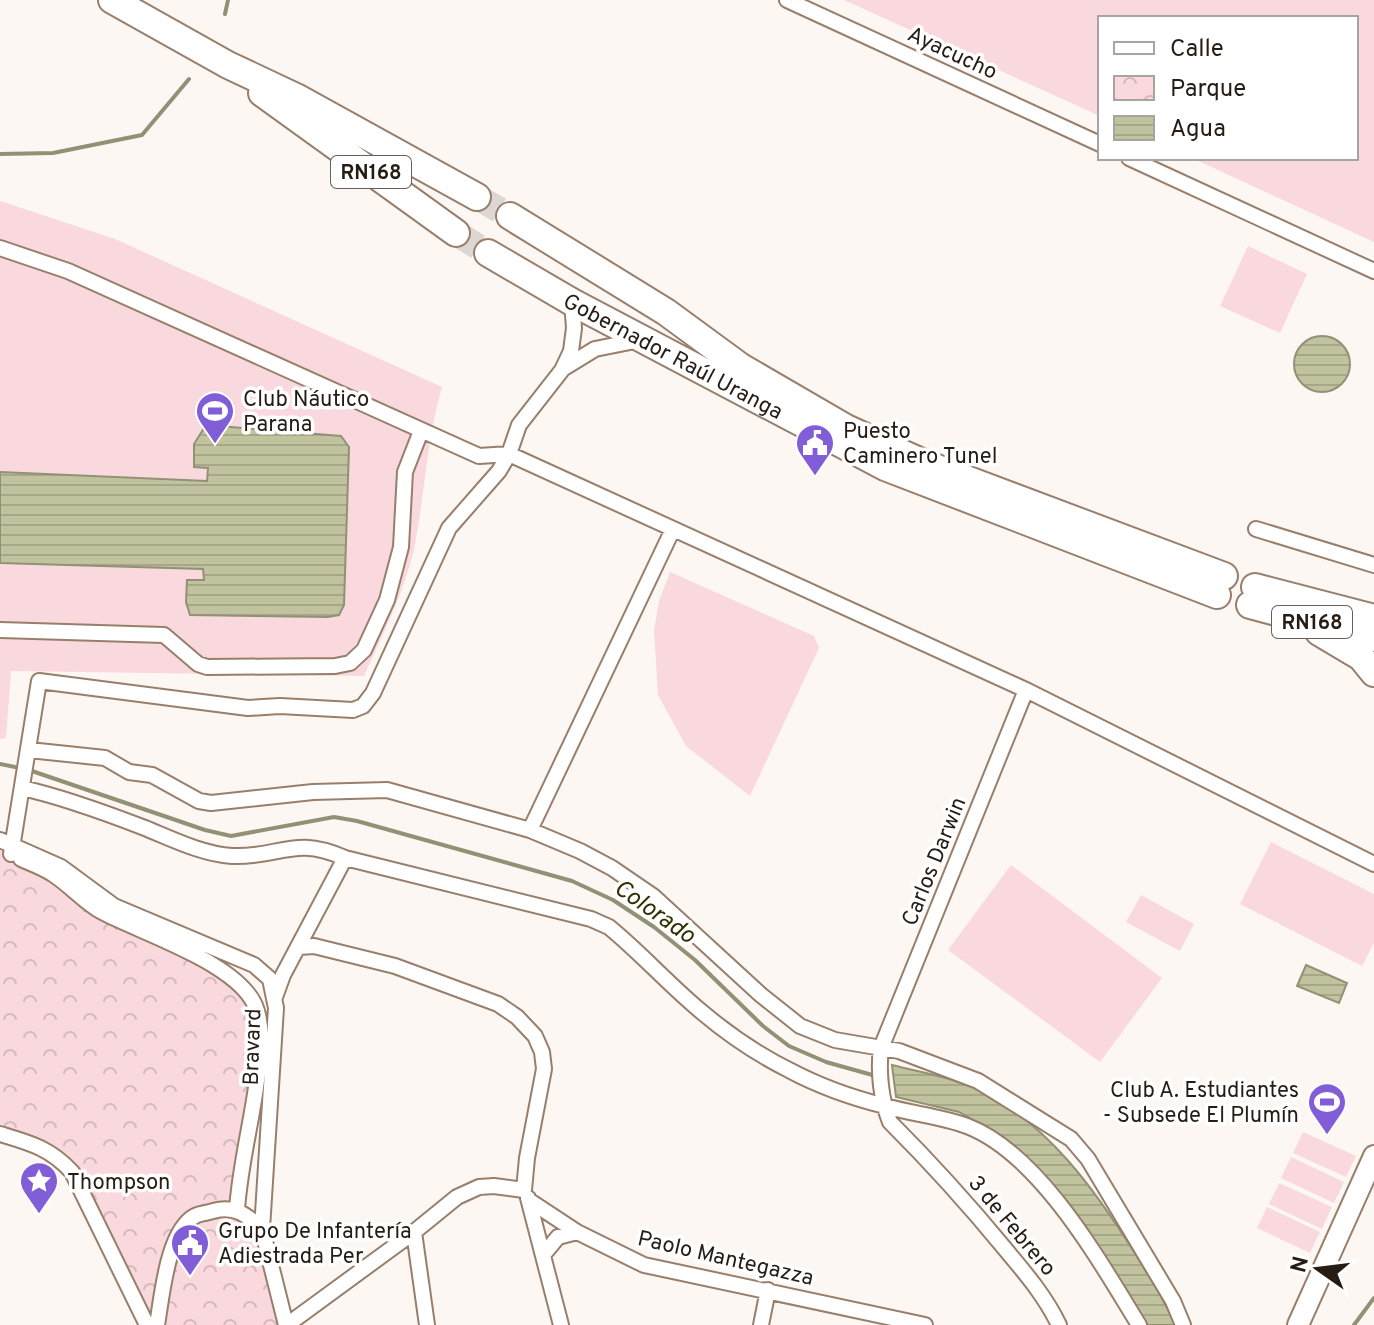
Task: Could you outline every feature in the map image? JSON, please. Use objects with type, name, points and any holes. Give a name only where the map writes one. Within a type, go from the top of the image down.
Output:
[{"type":"highway","name":"RN168","points":[[112,0],[477,197]]},
{"type":"highway","name":"RN168","points":[[228,65],[286,112],[456,233]]},
{"type":"highway","name":"Gobernador Raúl Uranga","points":[[488,253],[572,302],[885,467],[1220,585],[846,428],[741,367],[666,312],[510,216]]},
{"type":"highway","name":"RN168","points":[[1374,618],[1252,596],[1295,618],[1374,638]]},
{"type":"highway","points":[[1295,618],[1361,657],[1374,673]]},
{"type":"street","name":"Ayacucho","points":[[787,0],[1098,143]]},
{"type":"street","points":[[1133,160],[1374,271]]},
{"type":"street","points":[[0,248],[68,271],[479,456],[509,454],[1026,690],[1374,864]]},
{"type":"street","points":[[562,370],[571,351],[574,328],[572,302]]},
{"type":"street","points":[[6,848],[22,788],[39,681],[248,708],[280,706],[353,710],[363,706],[373,693],[449,528],[499,471],[519,425],[573,360],[595,349],[644,339]]},
{"type":"street","points":[[0,630],[164,635],[198,664],[207,667],[322,667],[350,663],[364,650],[387,600],[401,547],[405,472],[421,431]]},
{"type":"street","points":[[530,830],[673,529]]},
{"type":"street","points":[[1256,529],[1374,565]]},
{"type":"street","name":"Carlos Darwin","points":[[880,1054],[1026,690]]},
{"type":"street","points":[[29,750],[105,758],[129,772],[152,775],[199,801],[211,803],[313,792],[387,790],[530,830],[580,851],[653,896],[761,995],[800,1026],[880,1054],[899,1051],[978,1081],[1039,1117],[1079,1147],[1173,1301],[1183,1325]]},
{"type":"street","points":[[22,788],[127,821],[209,852],[253,856],[307,846],[591,919],[609,927],[704,1014],[793,1072],[966,1125],[983,1133],[1021,1163],[1055,1200],[1090,1246],[1139,1325]]},
{"type":"street","name":"Bravard","points":[[6,848],[61,867],[114,906],[261,968],[270,979],[275,997],[276,1023],[262,1229],[286,1325]]},
{"type":"street","name":"Bravard","points":[[6,848],[53,875],[102,912],[189,953],[233,977],[248,991],[258,1012],[261,1039],[237,1210]]},
{"type":"street","points":[[275,997],[283,975],[345,858]]},
{"type":"street","points":[[299,947],[314,946],[395,966],[498,1004],[517,1017],[535,1036],[542,1052],[544,1069],[527,1158],[527,1195],[561,1325]]},
{"type":"street","points":[[880,1054],[883,1100]]},
{"type":"street","name":"3 de Febrero","points":[[883,1100],[890,1122],[969,1205],[1047,1300],[1059,1325]]},
{"type":"street","points":[[0,1134],[57,1155],[72,1172],[147,1325]]},
{"type":"street","points":[[1298,1325],[1374,1156]]},
{"type":"street","name":"Paolo Mantegazza","points":[[286,1325],[457,1197],[479,1187],[494,1186],[527,1195],[577,1232],[644,1265],[925,1325]]},
{"type":"street","points":[[157,1325],[168,1262],[180,1232],[194,1216],[220,1209],[237,1210],[262,1229]]},
{"type":"street","points":[[414,1232],[427,1325]]},
{"type":"street","points":[[543,1255],[558,1237],[577,1232]]},
{"type":"street","points":[[761,1325],[768,1290]]},
{"type":"green space","points":[[844,0],[1374,0],[1374,242],[1196,160],[1358,160],[1358,16],[1098,16],[1098,115]]},
{"type":"green space","name":"Club Náutico Parana","points":[[0,201],[115,239],[442,387],[411,560],[393,611],[364,676],[11,671],[6,738],[0,739]]},
{"type":"green space","points":[[1248,246],[1307,274],[1280,333],[1220,306]]},
{"type":"green space","points":[[670,572],[814,636],[819,648],[750,796],[686,746],[658,695],[654,630],[659,601]]},
{"type":"green space","points":[[1271,842],[1374,894],[1374,943],[1362,966],[1240,904]]},
{"type":"green space","points":[[0,850],[233,977],[258,1012],[237,1210],[262,1229],[286,1325],[147,1325],[72,1172],[0,1134]]},
{"type":"green space","points":[[1011,865],[1162,978],[1100,1062],[948,950]]},
{"type":"green space","points":[[1141,895],[1194,924],[1180,951],[1126,922]]},
{"type":"green space","points":[[1303,1132],[1356,1156],[1346,1177],[1293,1153]]},
{"type":"green space","points":[[1291,1157],[1344,1182],[1334,1203],[1281,1178]]},
{"type":"green space","points":[[1279,1183],[1332,1207],[1322,1229],[1269,1204]]},
{"type":"green space","points":[[1267,1207],[1320,1232],[1310,1253],[1257,1228]]},
{"type":"water","points":[[1322,336],[1342,344],[1350,364],[1342,384],[1322,392],[1302,384],[1294,364],[1302,344]]},
{"type":"water","points":[[206,425],[341,436],[349,447],[344,605],[339,615],[190,615],[186,602],[187,580],[204,580],[203,569],[0,563],[0,472],[207,481],[208,468],[194,467],[194,444]]},
{"type":"water","points":[[1306,965],[1347,983],[1339,1003],[1297,986]]},
{"type":"water","points":[[892,1065],[976,1088],[1002,1102],[1047,1139],[1087,1183],[1121,1231],[1175,1325],[1145,1325],[1033,1165],[980,1124],[959,1112],[896,1097]]},
{"type":"waterway","points":[[225,14],[228,0]]},
{"type":"waterway","points":[[0,154],[53,153],[142,135],[189,79]]},
{"type":"waterway","name":"Colorado","points":[[0,764],[20,768]]},
{"type":"waterway","name":"Colorado","points":[[29,770],[231,836],[334,817],[572,881],[613,900],[654,927],[789,1046],[826,1062],[876,1076]]},
{"type":"waterway","name":"Colorado","points":[[1354,1325],[1374,1298]]},
{"type":"tunnel","points":[[477,197],[510,216]]},
{"type":"tunnel","points":[[456,233],[488,253]]},
{"type":"place","name":"Club Náutico Parana","points":[[215,445]]},
{"type":"place","name":"Puesto Caminero Tunel","points":[[815,477]]},
{"type":"place","name":"Club A. Estudiantes - Subsede El Plumín","points":[[1327,1136]]},
{"type":"place","name":"Thompson","points":[[39,1215]]},
{"type":"place","name":"Grupo De Infantería Adiestrada Per","points":[[190,1277]]}]
